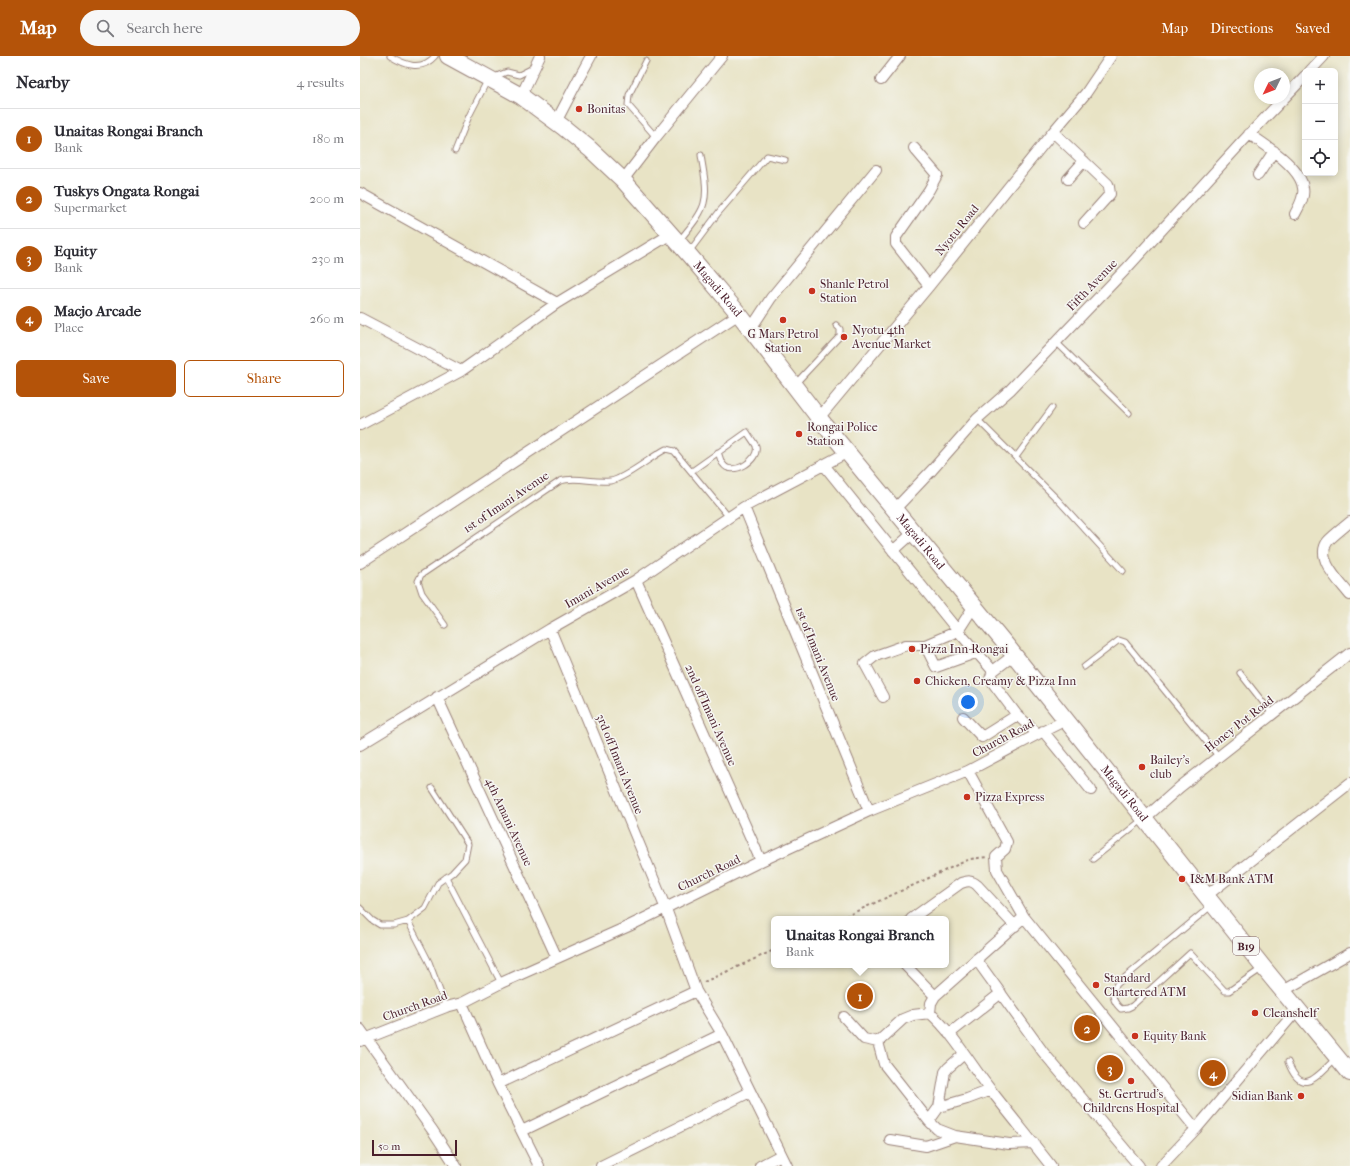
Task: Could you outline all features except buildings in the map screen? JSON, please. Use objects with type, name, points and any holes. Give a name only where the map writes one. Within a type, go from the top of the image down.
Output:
[{"type":"highway","name":"Magadi Road","points":[[446,56],[521,96],[590,149],[624,180],[739,314],[819,418],[895,508],[1263,967],[1350,1073]]},
{"type":"street","points":[[521,96],[540,56]]},
{"type":"street","points":[[556,122],[591,56]]},
{"type":"street","points":[[624,180],[656,136],[722,56]]},
{"type":"street","points":[[881,80],[900,56]]},
{"type":"street","name":"Nyotu Road","points":[[819,418],[1086,93],[1111,56]]},
{"type":"street","points":[[1313,68],[1324,56]]},
{"type":"street","name":"Fifth Avenue","points":[[895,508],[932,470],[977,419],[1010,390],[1126,269],[1302,79]]},
{"type":"street","points":[[1053,132],[1108,184],[1110,194],[1084,223]]},
{"type":"street","points":[[1250,134],[1284,159],[1302,181],[1304,188],[1303,196],[1295,214]]},
{"type":"street","points":[[914,148],[937,175],[896,237],[896,244],[928,286]]},
{"type":"street","points":[[1258,175],[1274,151]]},
{"type":"street","points":[[1068,179],[1084,161]]},
{"type":"street","points":[[750,330],[771,298],[876,170]]},
{"type":"street","points":[[360,193],[557,303]]},
{"type":"street","points":[[360,425],[461,371],[557,303],[679,243]]},
{"type":"street","points":[[360,563],[739,314]]},
{"type":"street","points":[[360,318],[461,371]]},
{"type":"street","name":"Imani Avenue","points":[[360,745],[550,629],[636,580],[728,516],[848,452]]},
{"type":"street","points":[[824,465],[958,631],[978,652],[993,671]]},
{"type":"street","name":"1st of Imani Avenue","points":[[744,507],[869,812]]},
{"type":"street","points":[[1350,522],[1327,542],[1323,554],[1328,567],[1350,595]]},
{"type":"street","points":[[894,551],[914,532]]},
{"type":"street","name":"2nd off Imani Avenue","points":[[636,580],[761,861]]},
{"type":"street","points":[[883,697],[864,664],[875,656],[906,645],[925,645],[958,631],[974,606]]},
{"type":"street","name":"3rd off Imani Avenue","points":[[550,629],[666,909],[696,989],[722,1034],[787,1166]]},
{"type":"street","points":[[925,645],[936,667],[978,652]]},
{"type":"street","name":"Honey Pot Road","points":[[1145,818],[1180,787],[1350,652]]},
{"type":"street","points":[[1014,655],[993,671],[990,679],[1017,715],[1040,732],[1091,790]]},
{"type":"street","name":"4th Amani Avenue","points":[[437,697],[558,958]]},
{"type":"street","points":[[963,717],[982,737],[1017,715]]},
{"type":"street","name":"Church Road","points":[[364,1040],[446,1007],[462,1003],[501,983],[666,909],[761,861],[869,812],[968,771],[1040,732],[1066,720]]},
{"type":"street","points":[[968,771],[1007,842],[1005,849],[996,857],[997,870],[1024,918],[1196,1129]]},
{"type":"street","points":[[1210,900],[1350,783]]},
{"type":"street","points":[[915,916],[961,883],[972,881],[1015,926]]},
{"type":"street","points":[[1024,918],[935,996],[931,1003],[930,1013],[949,1034],[1051,1166]]},
{"type":"street","points":[[1283,991],[1350,953]]},
{"type":"street","points":[[976,959],[1044,1052],[1139,1166]]},
{"type":"street","points":[[908,968],[935,996]]},
{"type":"street","points":[[498,1084],[696,989]]},
{"type":"street","points":[[949,1034],[1001,993]]},
{"type":"street","points":[[462,1003],[498,1084],[539,1166]]},
{"type":"street","points":[[1161,1166],[1196,1129],[1298,1010]]},
{"type":"street","points":[[878,1042],[903,1019],[913,1015],[930,1013]]},
{"type":"street","points":[[844,1017],[864,1039],[878,1042]]},
{"type":"street","points":[[360,1029],[364,1040],[433,1131],[456,1166]]},
{"type":"street","points":[[521,1130],[526,1129],[722,1034]]},
{"type":"street","points":[[878,1042],[884,1064],[937,1129],[956,1136],[1009,1144],[1034,1143]]},
{"type":"street","points":[[929,1121],[939,1107],[945,1072],[964,1054]]},
{"type":"street","points":[[939,1107],[991,1090]]},
{"type":"street","points":[[601,1166],[750,1092]]},
{"type":"street","points":[[890,1140],[926,1146],[956,1136]]},
{"type":"street","points":[[760,1166],[781,1155]]},
{"type":"lane","points":[[390,56],[407,65],[419,66],[431,60],[446,56]]},
{"type":"lane","points":[[646,61],[629,94],[628,105],[656,136]]},
{"type":"lane","points":[[455,151],[470,116],[490,79],[507,72],[519,75],[533,68]]},
{"type":"lane","points":[[679,243],[704,204],[706,192],[701,155]]},
{"type":"lane","points":[[679,243],[719,212],[767,156],[785,160]]},
{"type":"lane","points":[[794,385],[840,336],[840,329],[836,325]]},
{"type":"lane","points":[[1056,342],[1129,413]]},
{"type":"lane","points":[[1016,457],[1052,408]]},
{"type":"lane","points":[[977,419],[1058,500],[1123,571]]},
{"type":"lane","points":[[692,471],[718,452],[747,432],[756,446],[756,453],[753,459],[735,469],[727,468],[723,465],[718,452]]},
{"type":"lane","name":"1st of Imani Avenue","points":[[445,624],[422,594],[418,581],[421,574],[560,482],[570,479],[610,481],[620,478],[666,449],[674,451],[728,516]]},
{"type":"lane","points":[[1084,667],[1119,640],[1125,642],[1219,757]]},
{"type":"lane","points":[[1240,673],[1273,714]]},
{"type":"lane","points":[[360,908],[372,920],[380,925],[394,925],[408,921],[425,908],[438,882],[452,873],[465,859],[468,844],[432,788]]},
{"type":"lane","points":[[1093,859],[1145,818]]},
{"type":"lane","points":[[446,877],[501,983]]},
{"type":"lane","points":[[1210,900],[1117,984],[1113,994],[1116,1005],[1121,1009],[1132,1006],[1190,953],[1225,991],[1229,991],[1263,967]]},
{"type":"lane","points":[[408,921],[429,962],[446,1007]]},
{"type":"lane","points":[[1288,1062],[1294,1076],[1302,1082],[1306,1082],[1314,1079],[1337,1058]]},
{"type":"path","points":[[846,916],[970,859],[979,857],[996,857]]},
{"type":"path","points":[[696,989],[771,952]]},
{"type":"place","name":"Bonitas","points":[[579,109]]},
{"type":"place","name":"Shanle Petrol Station","points":[[812,291]]},
{"type":"place","name":"G Mars Petrol Station","points":[[783,320]]},
{"type":"place","name":"Nyotu 4th Avenue Market","points":[[844,337]]},
{"type":"place","name":"Rongai Police Station","points":[[799,434]]},
{"type":"place","name":"Pizza Inn-Rongai","points":[[912,649]]},
{"type":"place","name":"Chicken, Creamy & Pizza Inn","points":[[917,681]]},
{"type":"place","name":"Bailey's club","points":[[1142,767]]},
{"type":"place","name":"Pizza Express","points":[[967,797]]},
{"type":"place","name":"I&M Bank ATM","points":[[1182,879]]},
{"type":"place","name":"Standard Chartered ATM","points":[[1096,985]]},
{"type":"place","name":"Unaitas Rongai Branch","points":[[860,996]]},
{"type":"place","name":"Cleanshelf","points":[[1255,1013]]},
{"type":"place","name":"Tuskys Ongata Rongai","points":[[1087,1028]]},
{"type":"place","name":"Equity Bank","points":[[1135,1036]]},
{"type":"place","name":"Equity","points":[[1110,1068]]},
{"type":"place","name":"Macjo Arcade","points":[[1213,1073]]},
{"type":"place","name":"St. Gertrud's Childrens Hospital","points":[[1131,1081]]},
{"type":"place","name":"Sidian Bank","points":[[1301,1096]]}]
